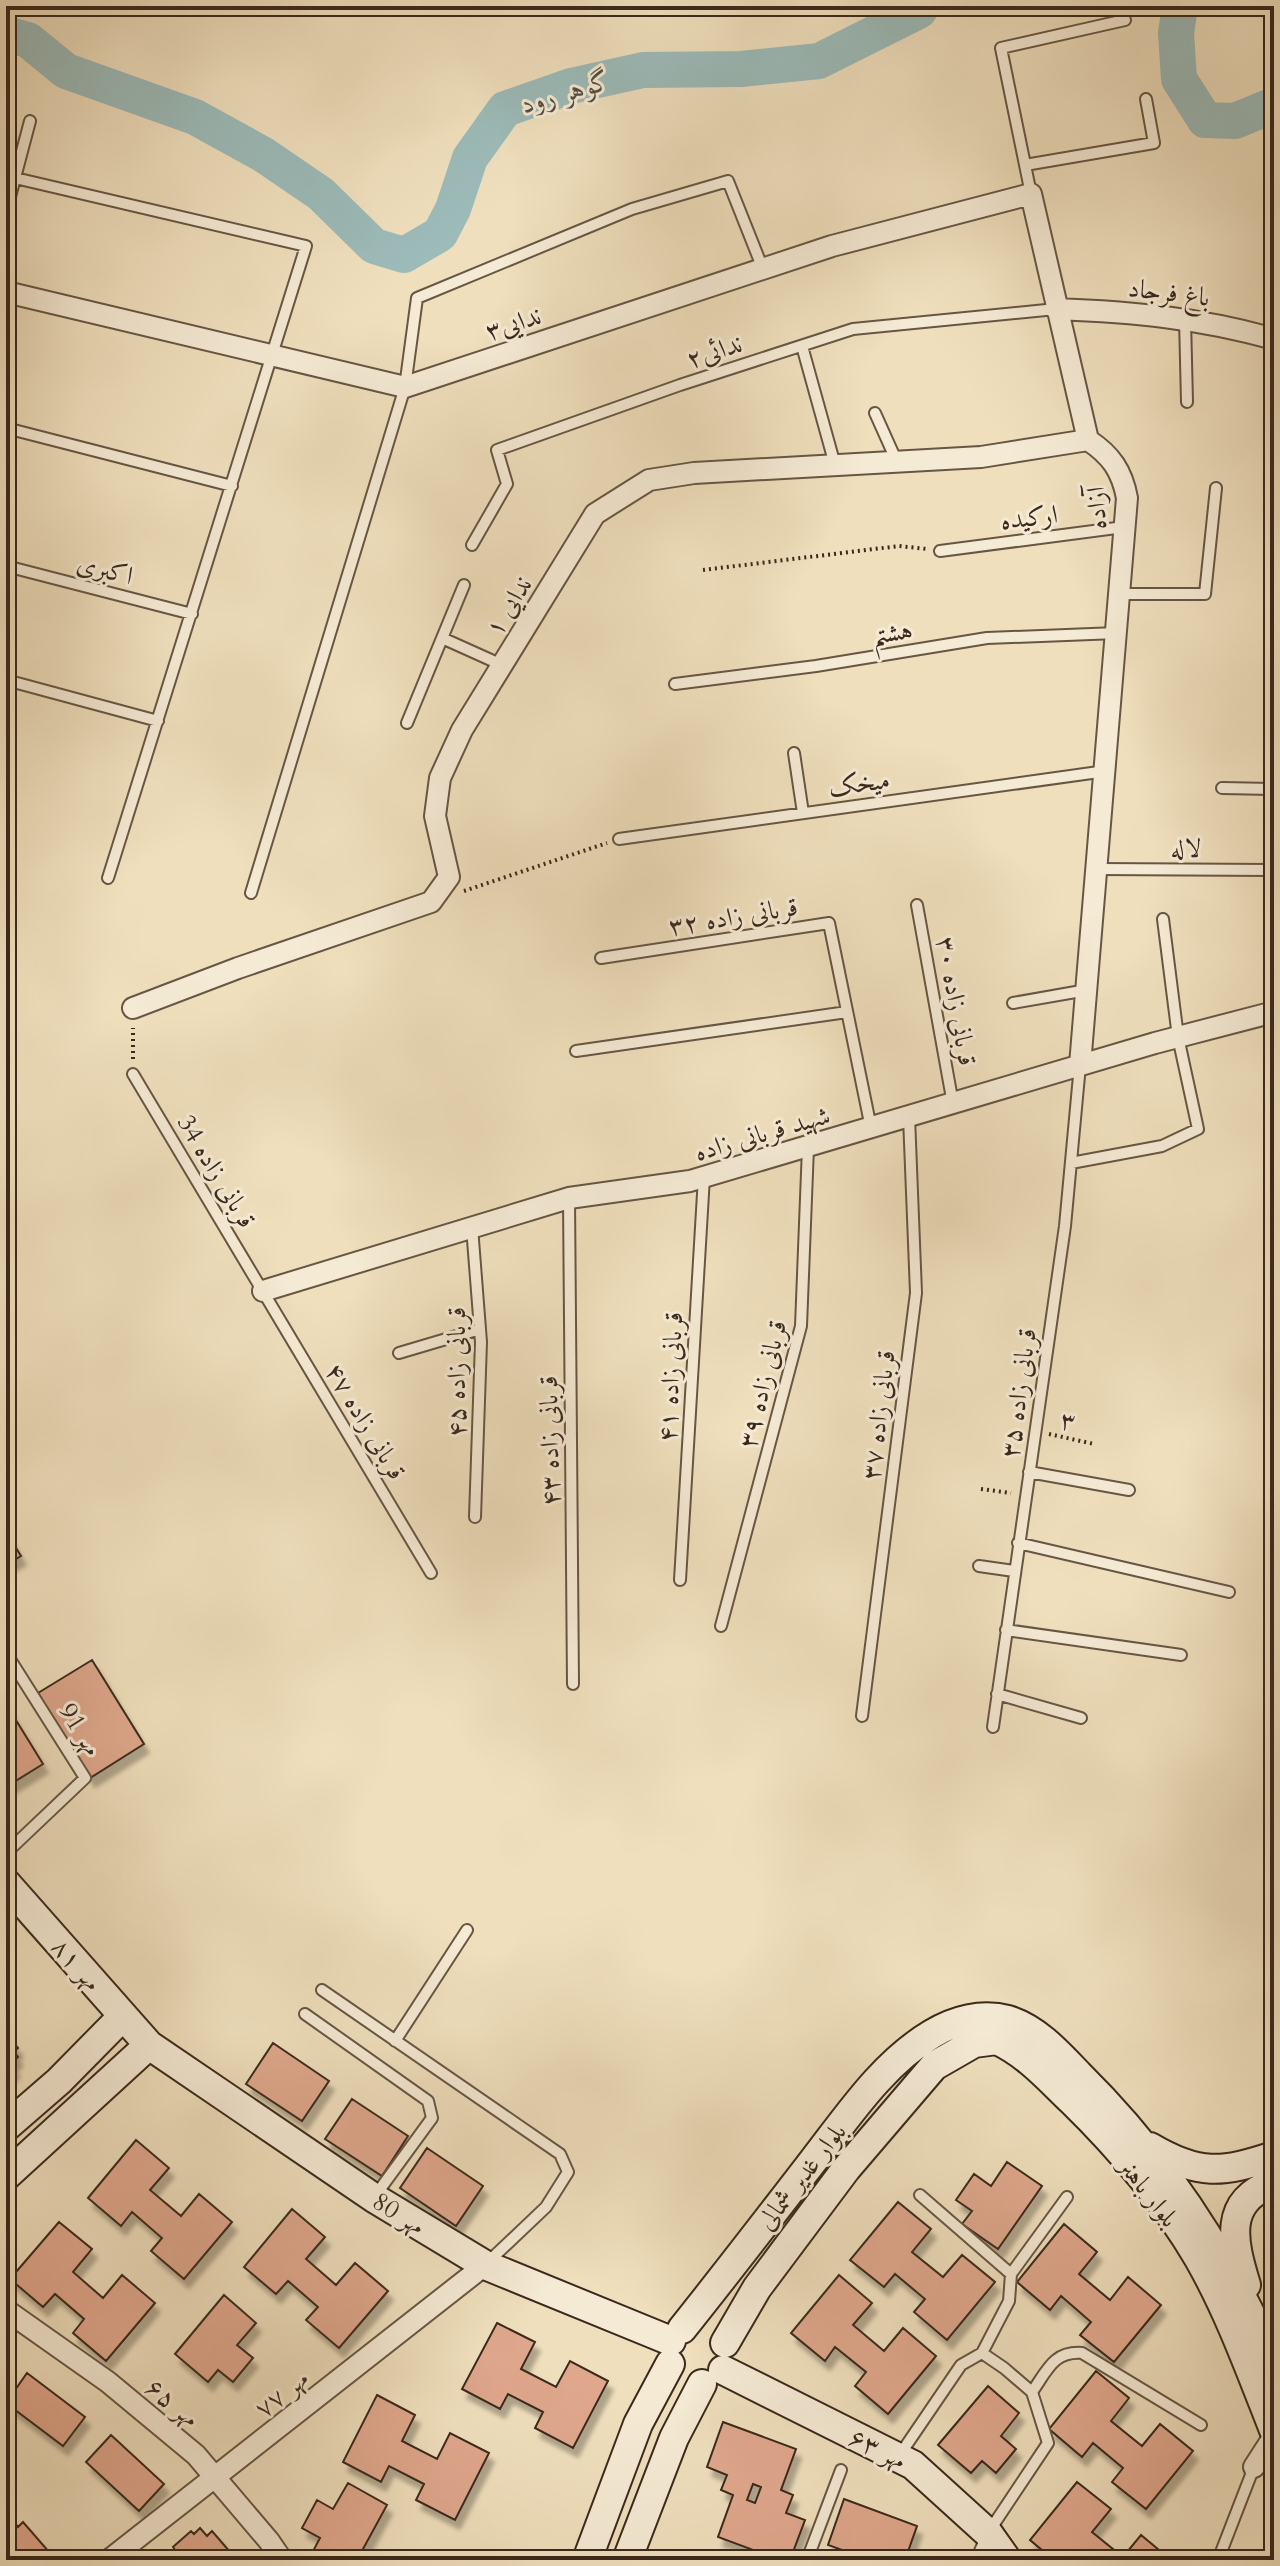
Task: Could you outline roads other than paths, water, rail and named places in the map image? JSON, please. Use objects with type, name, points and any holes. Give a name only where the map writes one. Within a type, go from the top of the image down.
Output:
[{"type":"main road","name":"مهر ۸۱","points":[[6,1883],[149,2045]]},
{"type":"main road","points":[[6,2127],[59,2081],[123,2016]]},
{"type":"main road","name":"بلوار باهنر","points":[[932,2034],[962,2020],[983,2017],[1008,2020],[1052,2048],[1103,2098],[1140,2141],[1192,2212],[1262,2338],[1274,2366]]},
{"type":"main road","name":"بلوار غدیر شمالی","points":[[587,2560],[638,2424],[674,2345],[869,2088],[932,2034]]},
{"type":"main road","name":"بلوار باهنر","points":[[947,2058],[974,2043],[997,2040],[1013,2047],[1031,2061],[1117,2150],[1145,2182],[1197,2257],[1239,2342],[1274,2430]]},
{"type":"main road","points":[[6,2176],[149,2045]]},
{"type":"main road","name":"مهر 80","points":[[149,2045],[374,2198],[485,2265],[674,2345]]},
{"type":"main road","name":"بلوار غدیر شمالی","points":[[627,2560],[674,2438],[717,2366],[757,2288],[846,2169],[934,2066],[947,2058]]},
{"type":"main road","points":[[1140,2141],[1165,2156],[1202,2169],[1238,2168],[1274,2156]]},
{"type":"main road","points":[[1262,2338],[1238,2260],[1235,2221],[1238,2211],[1251,2194],[1274,2183]]},
{"type":"main road","points":[[695,2325],[707,2327],[718,2333],[717,2366],[683,2380],[674,2345],[695,2325]]},
{"type":"main road","name":"مهر ۶۳","points":[[717,2366],[913,2465],[988,2533],[1007,2560]]},
{"type":"street","name":"ندایی۳","points":[[405,387],[832,246],[1031,194]]},
{"type":"street","points":[[1031,194],[1088,440]]},
{"type":"street","points":[[6,292],[405,387]]},
{"type":"street","name":"باغ فرجاد","points":[[1056,309],[1143,313],[1229,326],[1274,339]]},
{"type":"street","name":"ندایی ۱","points":[[133,1008],[238,968],[431,902],[449,877],[435,816],[440,778],[462,730],[595,514],[649,480],[694,473],[981,457],[1088,440]]},
{"type":"street","name":"آزاده","points":[[1080,1065],[1127,498],[1117,466],[1104,450],[1088,440]]},
{"type":"street","name":"شهید قربانی زاده","points":[[263,1291],[569,1198],[704,1177],[1080,1065],[1274,1012]]},
{"type":"street","name":"مهر ۷۷","points":[[109,2560],[485,2265]]},
{"type":"street","name":"مهر ۶۵","points":[[6,2310],[108,2382],[196,2455],[282,2560]]},
{"type":"street","points":[[1254,2467],[1274,2436]]},
{"type":"lane","points":[[1031,194],[1001,48],[1125,20]]},
{"type":"lane","points":[[1025,165],[1154,143],[1146,99]]},
{"type":"lane","points":[[6,212],[30,121]]},
{"type":"lane","points":[[15,178],[306,246],[108,878]]},
{"type":"lane","points":[[251,893],[405,387],[417,298],[632,209],[728,181],[763,269]]},
{"type":"lane","name":"ندائی۲","points":[[472,545],[507,484],[497,450],[680,385],[853,329],[1056,309]]},
{"type":"lane","points":[[1185,319],[1187,402]]},
{"type":"lane","points":[[802,346],[835,465]]},
{"type":"lane","points":[[875,413],[897,462]]},
{"type":"lane","points":[[6,428],[232,486]]},
{"type":"lane","points":[[1119,594],[1205,594],[1216,488]]},
{"type":"lane","name":"ارکیده","points":[[940,551],[1124,527]]},
{"type":"lane","name":"اکبری","points":[[6,566],[192,614]]},
{"type":"lane","points":[[407,723],[464,585]]},
{"type":"lane","name":"هشتم","points":[[675,684],[816,666],[987,638],[1117,633]]},
{"type":"lane","points":[[442,638],[502,665]]},
{"type":"lane","points":[[6,680],[158,721]]},
{"type":"lane","points":[[794,753],[803,813]]},
{"type":"lane","name":"میخک","points":[[619,839],[1106,771]]},
{"type":"lane","points":[[1222,788],[1274,789]]},
{"type":"lane","name":"لاله","points":[[1097,869],[1274,870]]},
{"type":"lane","name":"قربانی زاده ۳۰","points":[[917,905],[953,1104]]},
{"type":"lane","points":[[1071,1163],[1162,1146],[1198,1129],[1178,1037],[1163,919]]},
{"type":"lane","name":"قربانی زاده ۳۲","points":[[601,958],[829,923],[871,1128]]},
{"type":"lane","points":[[1013,1003],[1087,990]]},
{"type":"lane","points":[[576,1051],[847,1012]]},
{"type":"lane","name":"قربانی زاده ۳۵","points":[[993,1727],[1065,1226],[1080,1065]]},
{"type":"lane","name":"قربانی زاده 34","points":[[133,1074],[263,1291]]},
{"type":"lane","name":"قربانی زاده ۳۷","points":[[862,1716],[916,1293],[909,1117]]},
{"type":"lane","name":"قربانی زاده ۳۹","points":[[721,1626],[801,1326],[808,1147]]},
{"type":"lane","name":"قربانی زاده ۴۱","points":[[680,1580],[704,1177]]},
{"type":"lane","name":"قربانی زاده ۴۳","points":[[569,1198],[573,1684]]},
{"type":"lane","name":"قربانی زاده ۴۵","points":[[472,1227],[480,1329],[475,1517]]},
{"type":"lane","name":"قربانی زاده ۴۷","points":[[263,1291],[431,1573]]},
{"type":"lane","points":[[399,1353],[480,1329]]},
{"type":"lane","points":[[1029,1472],[1129,1490]]},
{"type":"lane","points":[[1018,1543],[1229,1592]]},
{"type":"lane","points":[[979,1566],[1014,1571]]},
{"type":"lane","points":[[1006,1630],[1181,1655]]},
{"type":"lane","name":"مهر 91","points":[[6,1653],[85,1778],[6,1853]]},
{"type":"lane","points":[[997,1694],[1081,1718]]},
{"type":"lane","points":[[395,2041],[467,1930]]},
{"type":"lane","points":[[322,1990],[560,2154],[568,2172],[546,2207],[485,2265]]},
{"type":"lane","points":[[305,2014],[428,2101],[432,2118],[374,2198]]},
{"type":"lane","points":[[920,2195],[1011,2274]]},
{"type":"lane","points":[[899,2457],[961,2365],[982,2353],[1009,2301],[1011,2274],[1067,2197]]},
{"type":"lane","points":[[1032,2392],[1056,2357],[1070,2352],[1082,2353],[1201,2425]]},
{"type":"lane","points":[[976,2560],[988,2533],[1048,2443],[1032,2392],[982,2353]]},
{"type":"lane","points":[[1218,2560],[1254,2467]]},
{"type":"lane","points":[[807,2560],[841,2470]]},
{"type":"waterway","name":"گوهر رود","points":[[6,34],[28,40],[66,71],[195,117],[264,155],[321,194],[374,246],[404,255],[440,234],[453,209],[470,158],[505,109],[571,86],[643,70],[741,69],[819,61],[919,11],[922,6]]},
{"type":"waterway","name":"گوهر رود","points":[[1180,6],[1176,33],[1179,79],[1205,120],[1235,121],[1274,105]]}]
